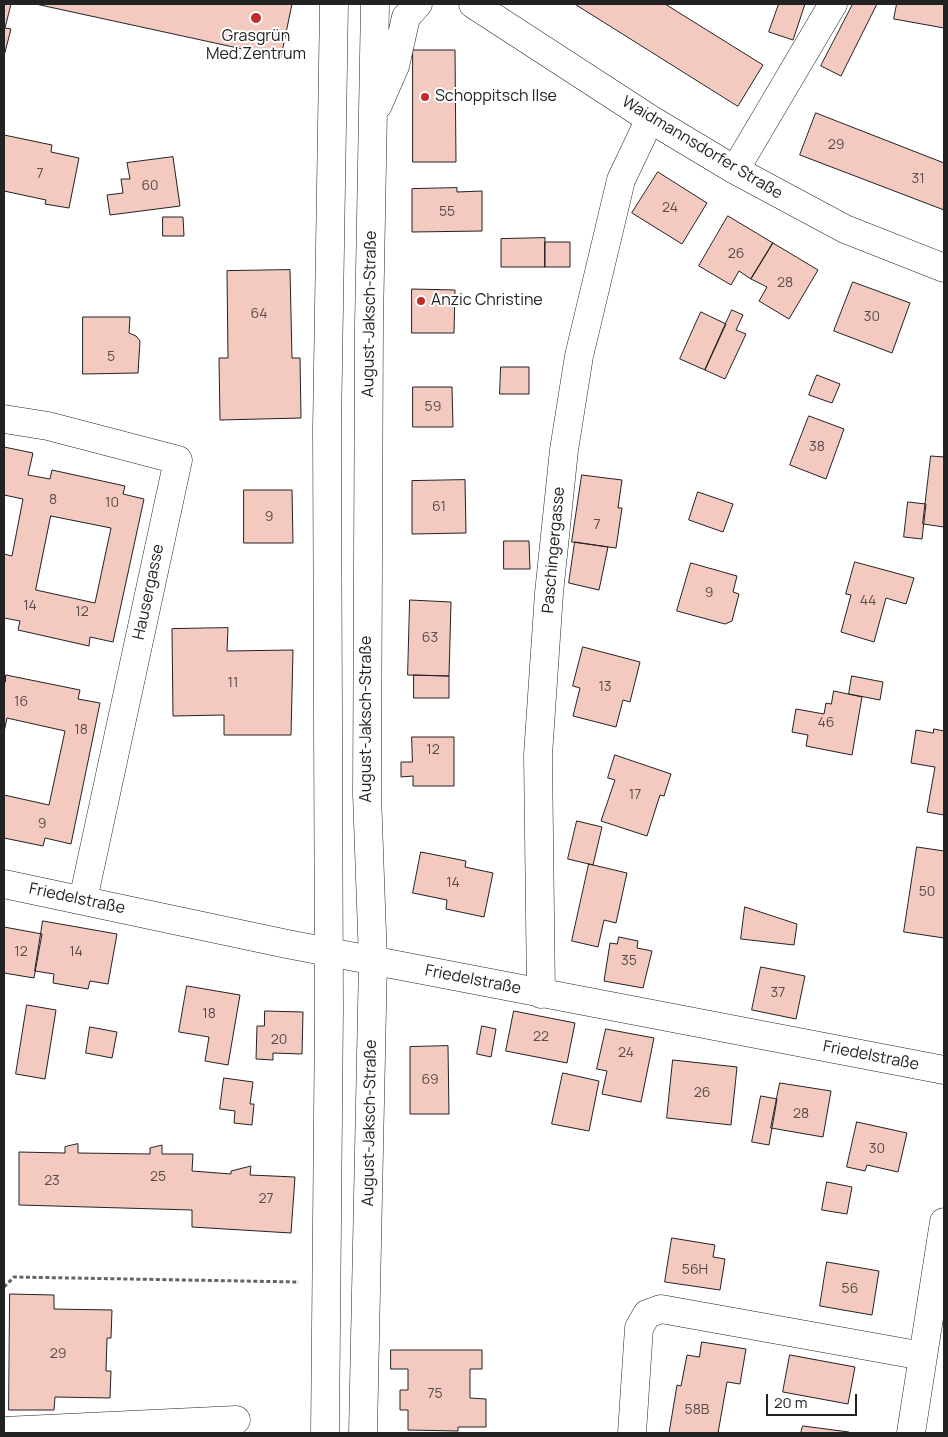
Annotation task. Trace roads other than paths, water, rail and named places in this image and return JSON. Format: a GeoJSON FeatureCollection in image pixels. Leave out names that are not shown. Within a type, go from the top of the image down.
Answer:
{"type":"FeatureCollection","features":[{"type":"Feature","properties":{"kind":"street"},"geometry":{"type":"LineString","coordinates":[[325,1433],[329,952],[327,428],[334,4]]}},
{"type":"Feature","properties":{"kind":"street","name":"August-Jaksch-Straße"},"geometry":{"type":"LineString","coordinates":[[363,1433],[373,961],[366,794],[369,324],[375,4]]}},
{"type":"Feature","properties":{"kind":"street"},"geometry":{"type":"LineString","coordinates":[[373,115],[395,66],[406,17],[418,4]]}},
{"type":"Feature","properties":{"kind":"street","name":"Waidmannsdorfer Straße"},"geometry":{"type":"LineString","coordinates":[[473,4],[650,119],[735,170],[845,229],[944,268]]}},
{"type":"Feature","properties":{"kind":"street"},"geometry":{"type":"LineString","coordinates":[[735,170],[833,4]]}},
{"type":"Feature","properties":{"kind":"street","name":"Paschingergasse"},"geometry":{"type":"LineString","coordinates":[[541,994],[538,755],[549,593],[564,450],[579,356],[621,180],[650,119]]}},
{"type":"Feature","properties":{"kind":"street","name":"Hausergasse"},"geometry":{"type":"LineString","coordinates":[[4,419],[48,426],[178,460],[83,900]]}},
{"type":"Feature","properties":{"kind":"street","name":"Friedelstraße"},"geometry":{"type":"LineString","coordinates":[[4,884],[373,961],[944,1070]]}},
{"type":"Feature","properties":{"kind":"street"},"geometry":{"type":"LineString","coordinates":[[911,1433],[944,1222]]}},
{"type":"Feature","properties":{"kind":"street"},"geometry":{"type":"LineString","coordinates":[[632,1433],[639,1328],[647,1314],[661,1309],[923,1356]]}},
{"type":"Feature","properties":{"kind":"street"},"geometry":{"type":"LineString","coordinates":[[4,1431],[236,1420]]}},
{"type":"Feature","properties":{"kind":"place","name":"Grasgrün Med.Zentrum"},"geometry":{"type":"Point","coordinates":[256,18]}},
{"type":"Feature","properties":{"kind":"place","name":"Schoppitsch Ilse"},"geometry":{"type":"Point","coordinates":[425,97]}},
{"type":"Feature","properties":{"kind":"place","name":"Anzic Christine"},"geometry":{"type":"Point","coordinates":[421,301]}}]}
